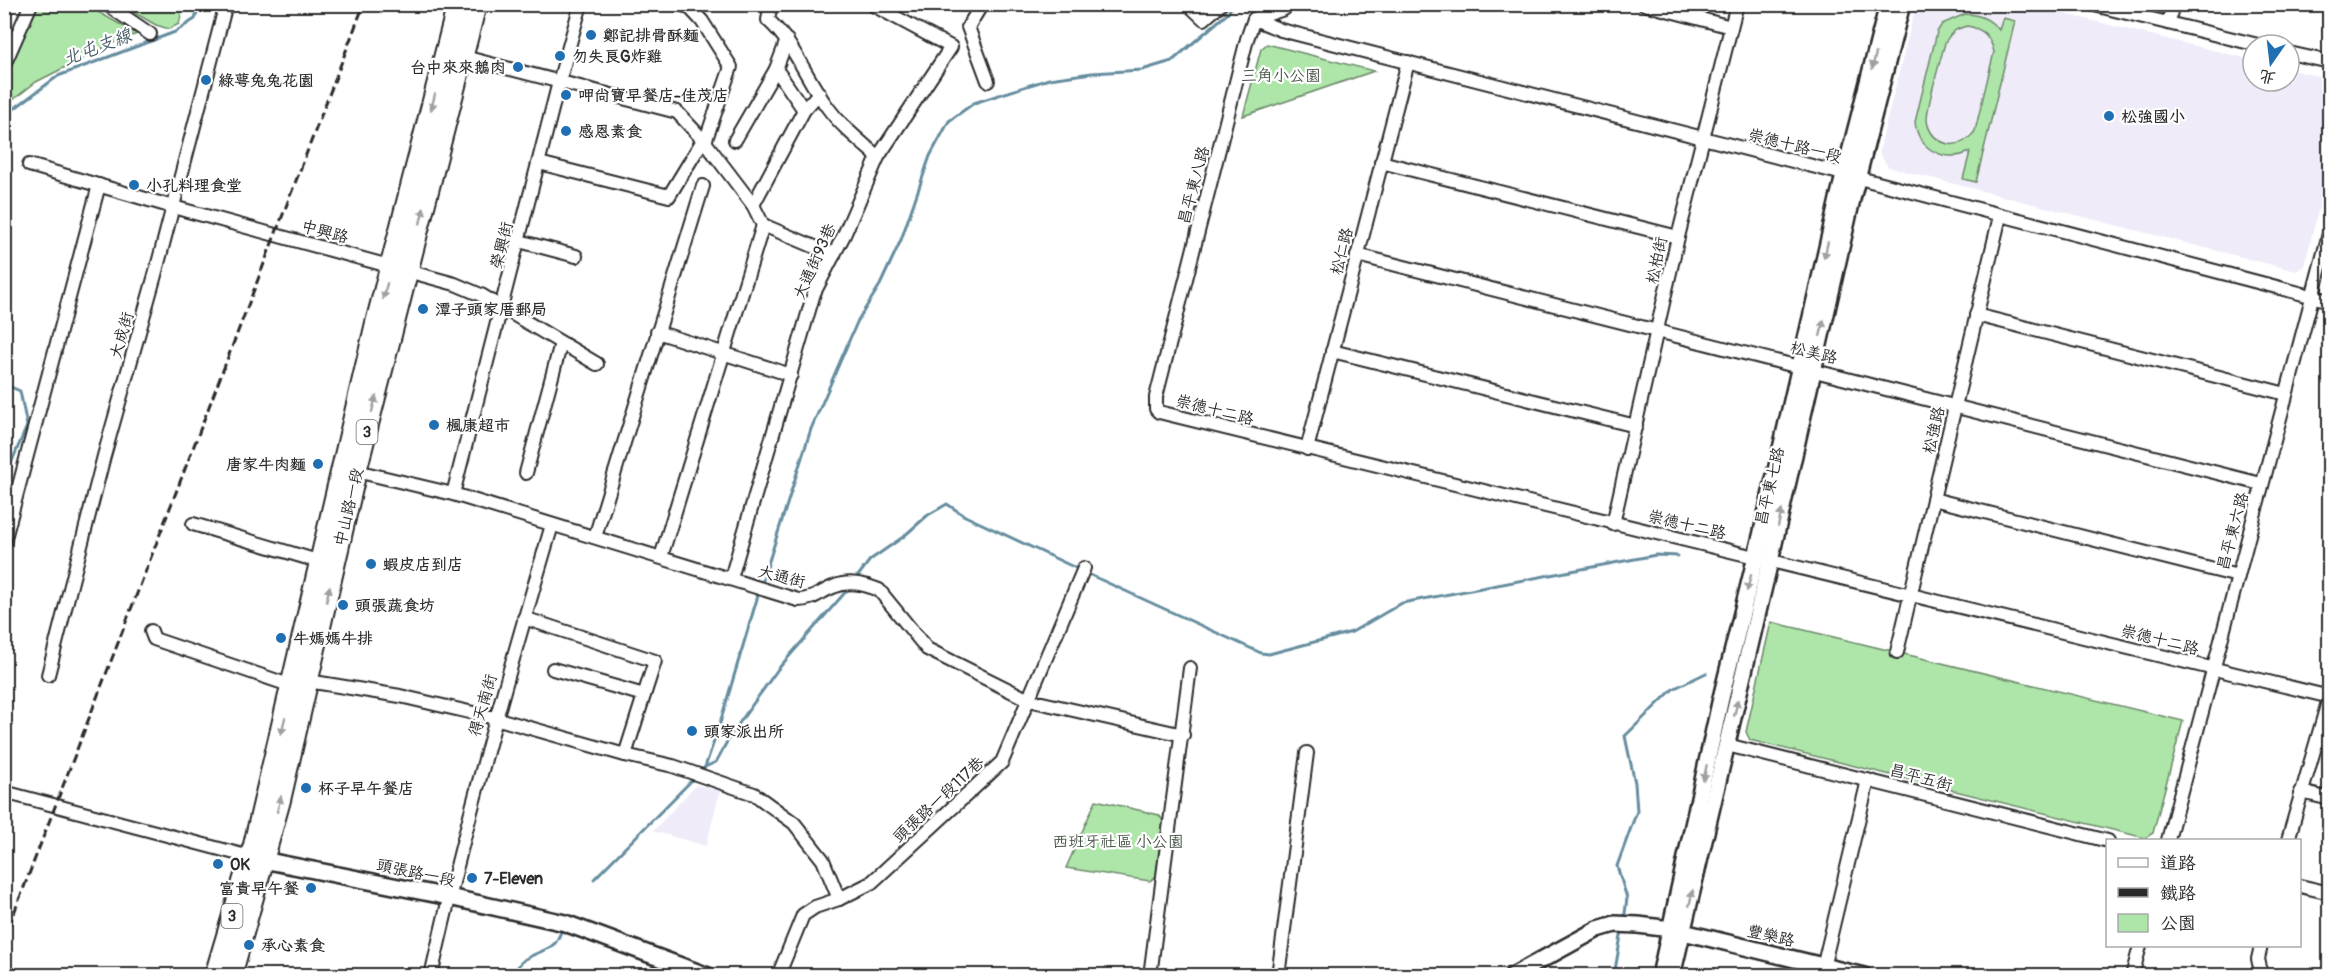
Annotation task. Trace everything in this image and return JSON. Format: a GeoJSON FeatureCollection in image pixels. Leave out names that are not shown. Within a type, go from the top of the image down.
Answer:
{"type":"FeatureCollection","features":[{"type":"Feature","properties":{"kind":"main road","name":"中山路一段"},"geometry":{"type":"LineString","coordinates":[[231,975],[349,469],[453,54],[458,4]]}},
{"type":"Feature","properties":{"kind":"main road","name":"中山路一段"},"geometry":{"type":"LineString","coordinates":[[453,54],[476,4]]}},
{"type":"Feature","properties":{"kind":"main road","name":"中山路一段"},"geometry":{"type":"LineString","coordinates":[[300,683],[321,562],[349,469]]}},
{"type":"Feature","properties":{"kind":"main road","name":"中山路一段"},"geometry":{"type":"LineString","coordinates":[[215,975],[258,859]]}},
{"type":"Feature","properties":{"kind":"street"},"geometry":{"type":"LineString","coordinates":[[4,64],[32,4]]}},
{"type":"Feature","properties":{"kind":"street"},"geometry":{"type":"LineString","coordinates":[[106,4],[150,34]]}},
{"type":"Feature","properties":{"kind":"street","name":"大成街"},"geometry":{"type":"LineString","coordinates":[[48,675],[104,456],[226,4]]}},
{"type":"Feature","properties":{"kind":"street","name":"榮興街"},"geometry":{"type":"LineString","coordinates":[[453,494],[581,4]]}},
{"type":"Feature","properties":{"kind":"street"},"geometry":{"type":"LineString","coordinates":[[538,163],[669,196],[704,141],[731,68],[702,21],[689,7],[679,4]]}},
{"type":"Feature","properties":{"kind":"street"},"geometry":{"type":"LineString","coordinates":[[771,4],[768,20],[787,40],[827,107],[846,129],[878,157]]}},
{"type":"Feature","properties":{"kind":"street","name":"大通街93巷"},"geometry":{"type":"LineString","coordinates":[[731,578],[814,293],[834,255],[878,157],[951,47],[871,4]]}},
{"type":"Feature","properties":{"kind":"street"},"geometry":{"type":"LineString","coordinates":[[982,4],[968,27],[988,81]]}},
{"type":"Feature","properties":{"kind":"street"},"geometry":{"type":"LineString","coordinates":[[1188,4],[1204,19],[1221,4]]}},
{"type":"Feature","properties":{"kind":"street"},"geometry":{"type":"LineString","coordinates":[[1254,19],[1284,9],[1288,4]]}},
{"type":"Feature","properties":{"kind":"street"},"geometry":{"type":"LineString","coordinates":[[1644,4],[1731,27]]}},
{"type":"Feature","properties":{"kind":"street","name":"松柏街"},"geometry":{"type":"LineString","coordinates":[[1613,524],[1678,237],[1737,4]]}},
{"type":"Feature","properties":{"kind":"street","name":"昌平東七路"},"geometry":{"type":"LineString","coordinates":[[1660,975],[1677,931],[1727,745],[1763,559],[1807,368],[1852,199],[1852,176],[1888,4]]}},
{"type":"Feature","properties":{"kind":"street","name":"昌平東七路"},"geometry":{"type":"LineString","coordinates":[[1852,176],[1902,4]]}},
{"type":"Feature","properties":{"kind":"street"},"geometry":{"type":"LineString","coordinates":[[2090,4],[2241,41]]}},
{"type":"Feature","properties":{"kind":"street"},"geometry":{"type":"LineString","coordinates":[[2168,23],[2173,4]]}},
{"type":"Feature","properties":{"kind":"street","name":"崇德十路一段"},"geometry":{"type":"LineString","coordinates":[[1254,19],[1281,30],[2330,301]]}},
{"type":"Feature","properties":{"kind":"street","name":"昌平東八路"},"geometry":{"type":"LineString","coordinates":[[1156,397],[1254,19]]}},
{"type":"Feature","properties":{"kind":"street"},"geometry":{"type":"LineString","coordinates":[[735,140],[776,69],[787,40]]}},
{"type":"Feature","properties":{"kind":"street"},"geometry":{"type":"LineString","coordinates":[[453,54],[677,112],[704,141],[753,205],[763,225],[834,255]]}},
{"type":"Feature","properties":{"kind":"street"},"geometry":{"type":"LineString","coordinates":[[2301,56],[2330,62]]}},
{"type":"Feature","properties":{"kind":"street","name":"松仁路"},"geometry":{"type":"LineString","coordinates":[[1307,449],[1408,62]]}},
{"type":"Feature","properties":{"kind":"street"},"geometry":{"type":"LineString","coordinates":[[776,69],[804,110]]}},
{"type":"Feature","properties":{"kind":"street"},"geometry":{"type":"LineString","coordinates":[[753,205],[804,110],[819,93]]}},
{"type":"Feature","properties":{"kind":"street"},"geometry":{"type":"LineString","coordinates":[[1381,162],[1678,237]]}},
{"type":"Feature","properties":{"kind":"street","name":"中興路"},"geometry":{"type":"LineString","coordinates":[[29,165],[454,284],[481,294],[597,364]]}},
{"type":"Feature","properties":{"kind":"street"},"geometry":{"type":"LineString","coordinates":[[4,542],[99,185]]}},
{"type":"Feature","properties":{"kind":"street"},"geometry":{"type":"LineString","coordinates":[[595,537],[703,186]]}},
{"type":"Feature","properties":{"kind":"street","name":"松強路"},"geometry":{"type":"LineString","coordinates":[[1897,652],[2000,216]]}},
{"type":"Feature","properties":{"kind":"street"},"geometry":{"type":"LineString","coordinates":[[661,557],[763,225]]}},
{"type":"Feature","properties":{"kind":"street","name":"昌平東六路"},"geometry":{"type":"LineString","coordinates":[[2168,839],[2330,230]]}},
{"type":"Feature","properties":{"kind":"street"},"geometry":{"type":"LineString","coordinates":[[519,241],[576,256]]}},
{"type":"Feature","properties":{"kind":"street","name":"松美路"},"geometry":{"type":"LineString","coordinates":[[1357,255],[2262,484]]}},
{"type":"Feature","properties":{"kind":"street"},"geometry":{"type":"LineString","coordinates":[[1976,315],[2286,394]]}},
{"type":"Feature","properties":{"kind":"street"},"geometry":{"type":"LineString","coordinates":[[657,332],[791,375]]}},
{"type":"Feature","properties":{"kind":"street"},"geometry":{"type":"LineString","coordinates":[[526,473],[561,343]]}},
{"type":"Feature","properties":{"kind":"street"},"geometry":{"type":"LineString","coordinates":[[1332,351],[1636,426]]}},
{"type":"Feature","properties":{"kind":"street","name":"崇德十二路"},"geometry":{"type":"LineString","coordinates":[[1156,397],[1156,409],[1159,412],[2329,696]]}},
{"type":"Feature","properties":{"kind":"street","name":"大通街"},"geometry":{"type":"LineString","coordinates":[[349,469],[453,494],[785,596],[807,600],[848,583],[879,590],[927,649],[1029,700],[1183,735]]}},
{"type":"Feature","properties":{"kind":"street"},"geometry":{"type":"LineString","coordinates":[[1933,499],[2238,576]]}},
{"type":"Feature","properties":{"kind":"street"},"geometry":{"type":"LineString","coordinates":[[193,524],[321,562]]}},
{"type":"Feature","properties":{"kind":"street","name":"得天南街"},"geometry":{"type":"LineString","coordinates":[[431,975],[495,718],[552,525]]}},
{"type":"Feature","properties":{"kind":"street","name":"昌平東七路"},"geometry":{"type":"LineString","coordinates":[[1672,975],[1677,931],[1721,698],[1763,559]]}},
{"type":"Feature","properties":{"kind":"street","name":"頭張路一段117巷"},"geometry":{"type":"LineString","coordinates":[[778,975],[803,915],[815,907],[839,899],[871,883],[1002,762],[1084,568]]}},
{"type":"Feature","properties":{"kind":"street"},"geometry":{"type":"LineString","coordinates":[[524,618],[655,661],[625,755]]}},
{"type":"Feature","properties":{"kind":"street"},"geometry":{"type":"LineString","coordinates":[[152,631],[154,639],[300,683],[400,696],[495,718],[625,755],[673,766],[754,794],[794,823],[823,860],[839,899]]}},
{"type":"Feature","properties":{"kind":"street"},"geometry":{"type":"LineString","coordinates":[[1150,975],[1191,668]]}},
{"type":"Feature","properties":{"kind":"street"},"geometry":{"type":"LineString","coordinates":[[553,669],[644,695]]}},
{"type":"Feature","properties":{"kind":"street"},"geometry":{"type":"LineString","coordinates":[[2288,839],[2329,696]]}},
{"type":"Feature","properties":{"kind":"street","name":"昌平五街"},"geometry":{"type":"LineString","coordinates":[[1727,745],[2106,840]]}},
{"type":"Feature","properties":{"kind":"street"},"geometry":{"type":"LineString","coordinates":[[1278,975],[1307,753]]}},
{"type":"Feature","properties":{"kind":"street"},"geometry":{"type":"LineString","coordinates":[[1823,971],[1868,780]]}},
{"type":"Feature","properties":{"kind":"street"},"geometry":{"type":"LineString","coordinates":[[4,792],[258,859]]}},
{"type":"Feature","properties":{"kind":"street"},"geometry":{"type":"LineString","coordinates":[[2301,792],[2330,799]]}},
{"type":"Feature","properties":{"kind":"street","name":"頭張路一段"},"geometry":{"type":"LineString","coordinates":[[258,859],[565,923],[669,969],[708,975]]}},
{"type":"Feature","properties":{"kind":"street"},"geometry":{"type":"LineString","coordinates":[[2301,886],[2330,893]]}},
{"type":"Feature","properties":{"kind":"street","name":"豐樂路"},"geometry":{"type":"LineString","coordinates":[[1512,975],[1598,929],[1615,924],[1677,931],[1823,971],[1864,975]]}},
{"type":"Feature","properties":{"kind":"street"},"geometry":{"type":"LineString","coordinates":[[2132,975],[2139,947]]}},
{"type":"Feature","properties":{"kind":"street"},"geometry":{"type":"LineString","coordinates":[[2261,947],[2258,959],[2262,975]]}},
{"type":"Feature","properties":{"kind":"shaded area","name":"松強國小"},"geometry":{"type":"Polygon","coordinates":[[[1916,5],[2028,5],[2241,57],[2241,93],[2301,93],[2301,72],[2329,79],[2329,170],[2304,266],[2296,271],[1888,167],[1879,152],[1916,5]]]}},
{"type":"Feature","properties":{"kind":"shaded area"},"geometry":{"type":"Polygon","coordinates":[[[696,785],[720,791],[706,846],[653,831],[696,785]]]}},
{"type":"Feature","properties":{"kind":"green space"},"geometry":{"type":"Polygon","coordinates":[[[38,5],[86,5],[137,34],[115,42],[36,82],[5,106],[5,80],[38,5]]]}},
{"type":"Feature","properties":{"kind":"green space"},"geometry":{"type":"Polygon","coordinates":[[[121,5],[178,5],[181,16],[179,24],[169,29],[156,25],[121,5]]]}},
{"type":"Feature","properties":{"kind":"green space"},"geometry":{"type":"Polygon","coordinates":[[[1965,14],[1984,18],[1999,30],[2003,18],[2015,21],[1976,182],[1963,179],[1970,152],[1951,156],[1934,152],[1921,140],[1917,132],[1915,122],[1937,32],[1942,24],[1965,14]],[[1967,26],[1956,30],[1945,43],[1929,105],[1927,121],[1929,129],[1934,136],[1948,144],[1963,142],[1975,131],[1994,52],[1985,34],[1967,26]]]}},
{"type":"Feature","properties":{"kind":"green space","name":"三角小公園"},"geometry":{"type":"Polygon","coordinates":[[[1267,44],[1374,71],[1243,116],[1261,49],[1267,44]]]}},
{"type":"Feature","properties":{"kind":"green space"},"geometry":{"type":"Polygon","coordinates":[[[1771,622],[2183,721],[2153,833],[2145,838],[1750,740],[1746,732],[1771,622]]]}},
{"type":"Feature","properties":{"kind":"green space","name":"西班牙社區 小公園"},"geometry":{"type":"Polygon","coordinates":[[[1096,800],[1159,815],[1163,821],[1156,876],[1150,881],[1066,868],[1096,800]]]}},
{"type":"Feature","properties":{"kind":"waterway","name":"北屯支線"},"geometry":{"type":"LineString","coordinates":[[4,121],[7,114],[58,76],[175,32],[195,19],[197,4]]}},
{"type":"Feature","properties":{"kind":"waterway"},"geometry":{"type":"LineString","coordinates":[[761,586],[811,429],[858,320],[880,285],[901,240],[930,156],[949,121],[974,103],[1049,79],[1092,73],[1142,70],[1172,61],[1228,13],[1233,4]]}},
{"type":"Feature","properties":{"kind":"waterway","name":"北屯支線"},"geometry":{"type":"LineString","coordinates":[[4,384],[20,391],[27,426],[9,468],[4,472]]}},
{"type":"Feature","properties":{"kind":"waterway"},"geometry":{"type":"LineString","coordinates":[[855,580],[870,560],[903,537],[928,515],[947,504],[965,516],[1080,570]]}},
{"type":"Feature","properties":{"kind":"waterway"},"geometry":{"type":"LineString","coordinates":[[1086,573],[1261,653],[1269,654],[1352,632],[1402,603],[1656,555],[1678,556]]}},
{"type":"Feature","properties":{"kind":"waterway"},"geometry":{"type":"LineString","coordinates":[[705,767],[716,762],[730,736],[778,669],[849,588]]}},
{"type":"Feature","properties":{"kind":"waterway"},"geometry":{"type":"LineString","coordinates":[[701,771],[705,767],[717,733],[759,592]]}},
{"type":"Feature","properties":{"kind":"waterway"},"geometry":{"type":"LineString","coordinates":[[1624,921],[1627,898],[1617,866],[1637,811],[1635,783],[1625,736],[1673,689],[1706,673]]}},
{"type":"Feature","properties":{"kind":"waterway"},"geometry":{"type":"LineString","coordinates":[[594,879],[694,778]]}},
{"type":"Feature","properties":{"kind":"waterway"},"geometry":{"type":"LineString","coordinates":[[514,976],[521,963],[555,943],[563,927]]}},
{"type":"Feature","properties":{"kind":"waterway"},"geometry":{"type":"LineString","coordinates":[[1614,976],[1622,930]]}},
{"type":"Feature","properties":{"kind":"railway"},"geometry":{"type":"LineString","coordinates":[[4,939],[364,4]]}},
{"type":"Feature","properties":{"kind":"place","name":"鄭記排骨酥麵"},"geometry":{"type":"Point","coordinates":[591,35]}},
{"type":"Feature","properties":{"kind":"place","name":"勿失良G炸雞"},"geometry":{"type":"Point","coordinates":[560,56]}},
{"type":"Feature","properties":{"kind":"place","name":"台中來來鵝肉"},"geometry":{"type":"Point","coordinates":[518,67]}},
{"type":"Feature","properties":{"kind":"place","name":"綠萼兔兔花園"},"geometry":{"type":"Point","coordinates":[206,80]}},
{"type":"Feature","properties":{"kind":"place","name":"呷尚寶早餐店-佳茂店"},"geometry":{"type":"Point","coordinates":[566,95]}},
{"type":"Feature","properties":{"kind":"place","name":"松強國小"},"geometry":{"type":"Point","coordinates":[2109,116]}},
{"type":"Feature","properties":{"kind":"place","name":"感恩素食"},"geometry":{"type":"Point","coordinates":[566,131]}},
{"type":"Feature","properties":{"kind":"place","name":"小孔料理食堂"},"geometry":{"type":"Point","coordinates":[134,185]}},
{"type":"Feature","properties":{"kind":"place","name":"潭子頭家厝郵局"},"geometry":{"type":"Point","coordinates":[423,309]}},
{"type":"Feature","properties":{"kind":"place","name":"楓康超市"},"geometry":{"type":"Point","coordinates":[434,425]}},
{"type":"Feature","properties":{"kind":"place","name":"唐家牛肉麵"},"geometry":{"type":"Point","coordinates":[318,464]}},
{"type":"Feature","properties":{"kind":"place","name":"蝦皮店到店"},"geometry":{"type":"Point","coordinates":[371,564]}},
{"type":"Feature","properties":{"kind":"place","name":"頭張蔬食坊"},"geometry":{"type":"Point","coordinates":[343,605]}},
{"type":"Feature","properties":{"kind":"place","name":"牛媽媽牛排"},"geometry":{"type":"Point","coordinates":[281,638]}},
{"type":"Feature","properties":{"kind":"place","name":"頭家派出所"},"geometry":{"type":"Point","coordinates":[692,731]}},
{"type":"Feature","properties":{"kind":"place","name":"杯子早午餐店"},"geometry":{"type":"Point","coordinates":[306,788]}},
{"type":"Feature","properties":{"kind":"place","name":"OK"},"geometry":{"type":"Point","coordinates":[218,864]}},
{"type":"Feature","properties":{"kind":"place","name":"7-Eleven"},"geometry":{"type":"Point","coordinates":[472,878]}},
{"type":"Feature","properties":{"kind":"place","name":"富貴早午餐"},"geometry":{"type":"Point","coordinates":[311,888]}},
{"type":"Feature","properties":{"kind":"place","name":"承心素食"},"geometry":{"type":"Point","coordinates":[249,945]}}]}
